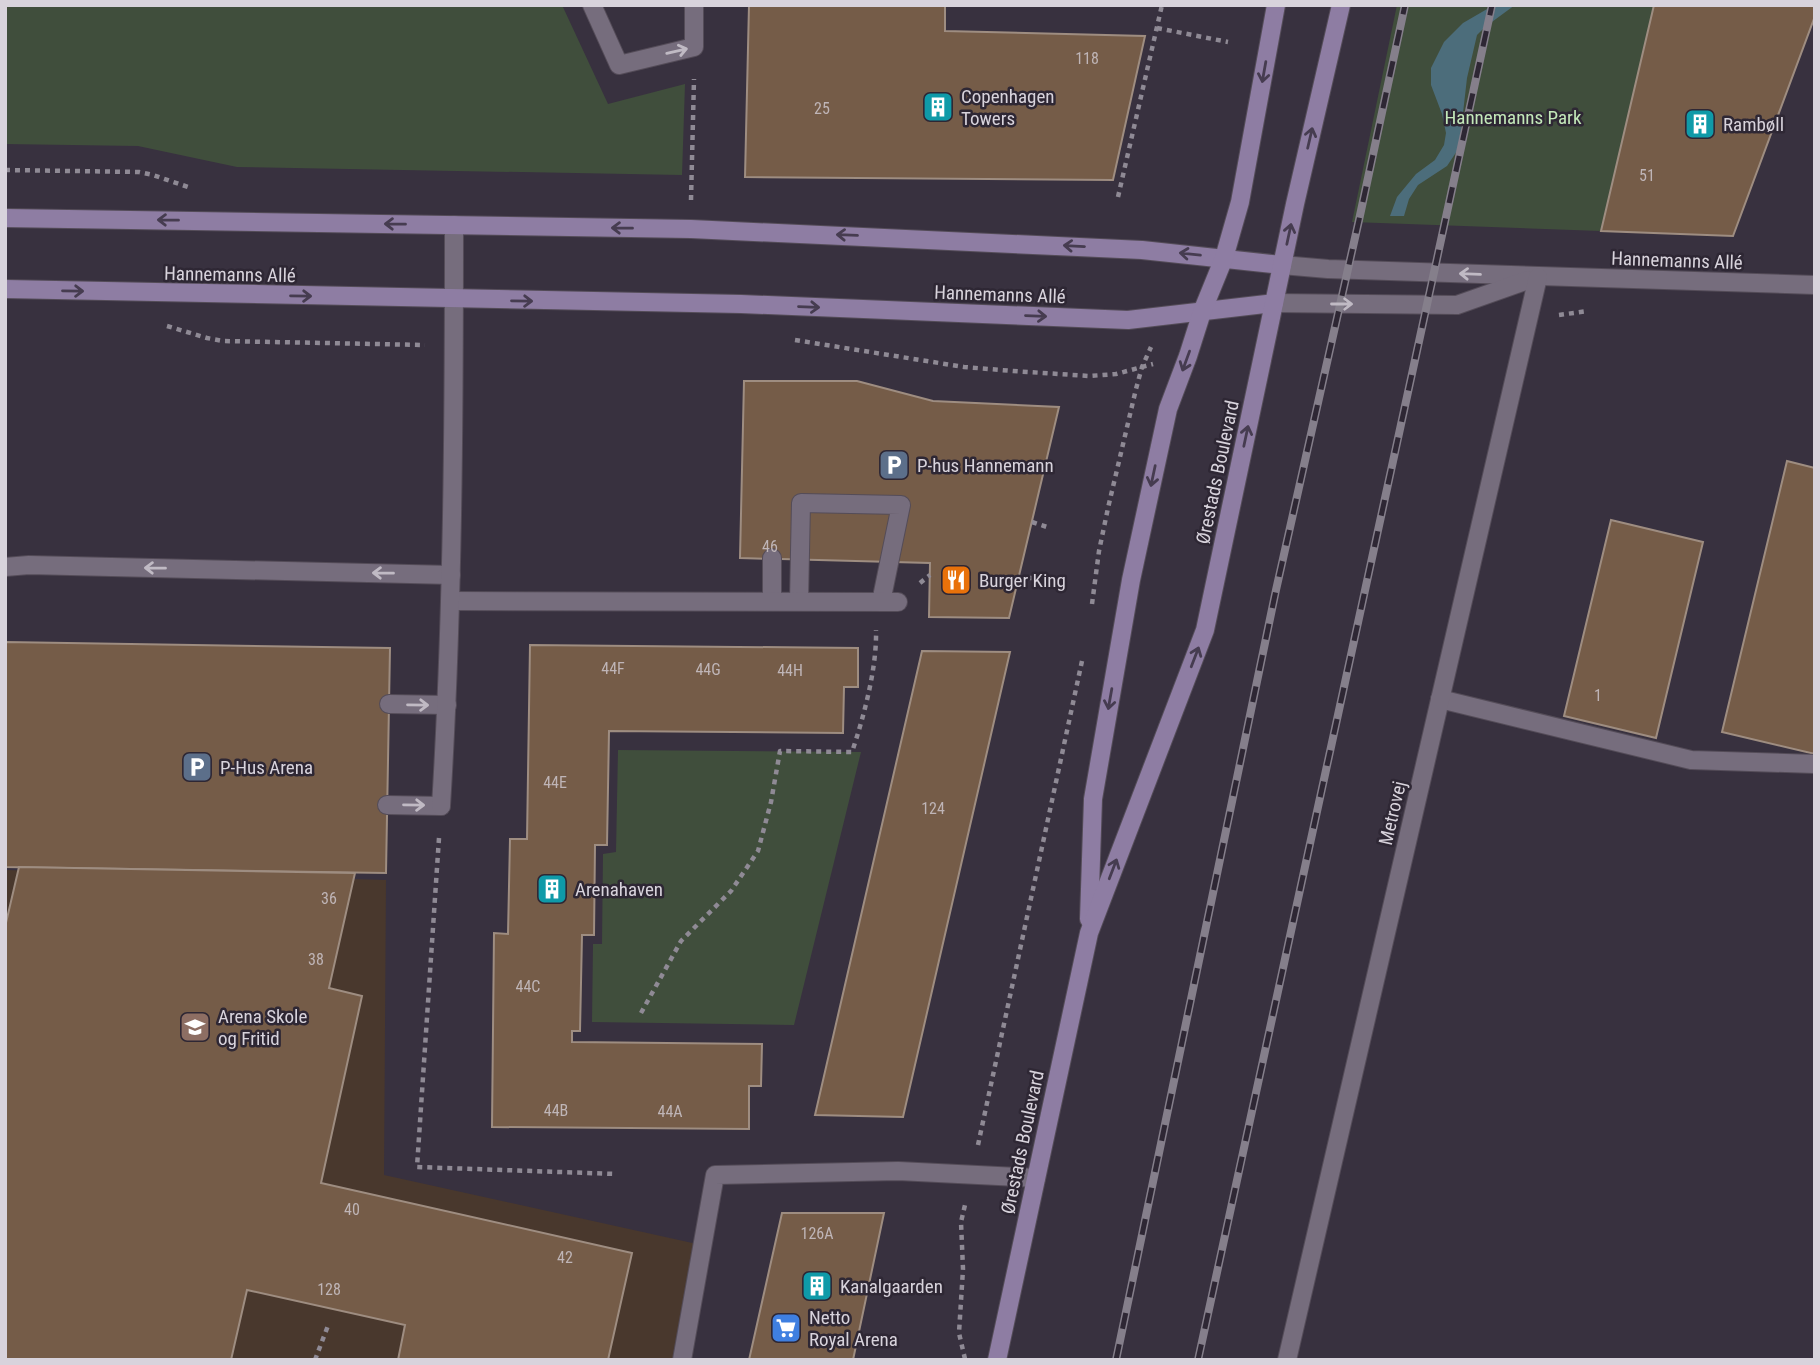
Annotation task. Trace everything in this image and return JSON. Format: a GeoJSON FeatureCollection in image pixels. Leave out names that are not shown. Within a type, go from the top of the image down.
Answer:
{"type":"FeatureCollection","features":[{"type":"Feature","properties":{"kind":"street"},"geometry":{"type":"LineString","coordinates":[[592,5],[618,65],[694,47],[694,5]]}},
{"type":"Feature","properties":{"kind":"street","name":"Ørestads Boulevard"},"geometry":{"type":"LineString","coordinates":[[1089,933],[1093,799],[1131,580],[1168,409],[1224,258],[1240,202],[1276,5]]}},
{"type":"Feature","properties":{"kind":"street","name":"Ørestads Boulevard"},"geometry":{"type":"LineString","coordinates":[[997,1360],[1089,933],[1205,630],[1282,265],[1341,5]]}},
{"type":"Feature","properties":{"kind":"street","name":"Hannemanns Allé"},"geometry":{"type":"LineString","coordinates":[[5,218],[691,229],[1115,248],[1328,269],[1815,285]]}},
{"type":"Feature","properties":{"kind":"street"},"geometry":{"type":"LineString","coordinates":[[387,805],[441,806],[451,601],[454,225]]}},
{"type":"Feature","properties":{"kind":"street","name":"Hannemanns Allé"},"geometry":{"type":"LineString","coordinates":[[5,289],[741,304],[1128,320],[1274,303],[1457,305],[1538,276]]}},
{"type":"Feature","properties":{"kind":"street","name":"Metrovej"},"geometry":{"type":"LineString","coordinates":[[1287,1360],[1538,276]]}},
{"type":"Feature","properties":{"kind":"street"},"geometry":{"type":"LineString","coordinates":[[451,601],[885,602],[901,505],[801,503],[799,601]]}},
{"type":"Feature","properties":{"kind":"street"},"geometry":{"type":"LineString","coordinates":[[772,558],[772,600]]}},
{"type":"Feature","properties":{"kind":"street"},"geometry":{"type":"LineString","coordinates":[[5,567],[29,565],[451,575]]}},
{"type":"Feature","properties":{"kind":"street"},"geometry":{"type":"LineString","coordinates":[[1440,699],[1691,760],[1815,764]]}},
{"type":"Feature","properties":{"kind":"street"},"geometry":{"type":"LineString","coordinates":[[389,704],[447,705]]}},
{"type":"Feature","properties":{"kind":"street"},"geometry":{"type":"LineString","coordinates":[[682,1360],[715,1175],[898,1171],[1036,1178]]}},
{"type":"Feature","properties":{"kind":"path"},"geometry":{"type":"LineString","coordinates":[[1118,197],[1161,5]]}},
{"type":"Feature","properties":{"kind":"path"},"geometry":{"type":"LineString","coordinates":[[1156,28],[1228,42]]}},
{"type":"Feature","properties":{"kind":"path"},"geometry":{"type":"LineString","coordinates":[[691,229],[694,47]]}},
{"type":"Feature","properties":{"kind":"path"},"geometry":{"type":"LineString","coordinates":[[5,170],[139,172],[195,189]]}},
{"type":"Feature","properties":{"kind":"path"},"geometry":{"type":"LineString","coordinates":[[1528,319],[1567,313],[1601,312]]}},
{"type":"Feature","properties":{"kind":"path"},"geometry":{"type":"LineString","coordinates":[[161,324],[223,341],[454,345]]}},
{"type":"Feature","properties":{"kind":"path"},"geometry":{"type":"LineString","coordinates":[[793,340],[976,368],[1090,376],[1116,374]]}},
{"type":"Feature","properties":{"kind":"path"},"geometry":{"type":"LineString","coordinates":[[1091,615],[1099,551],[1131,408]]}},
{"type":"Feature","properties":{"kind":"path"},"geometry":{"type":"LineString","coordinates":[[1032,522],[1046,527]]}},
{"type":"Feature","properties":{"kind":"path"},"geometry":{"type":"LineString","coordinates":[[1027,578],[1035,578]]}},
{"type":"Feature","properties":{"kind":"path"},"geometry":{"type":"LineString","coordinates":[[641,1013],[681,941],[731,891],[758,851],[771,802],[780,751],[852,752],[877,651],[885,602]]}},
{"type":"Feature","properties":{"kind":"path"},"geometry":{"type":"LineString","coordinates":[[965,1360],[959,1334],[963,1269],[961,1222],[1084,653]]}},
{"type":"Feature","properties":{"kind":"path"},"geometry":{"type":"LineString","coordinates":[[441,806],[416,1167],[617,1174]]}},
{"type":"Feature","properties":{"kind":"path"},"geometry":{"type":"LineString","coordinates":[[315,1360],[329,1323]]}},
{"type":"Feature","properties":{"kind":"shaded area","name":"Arena Skole og Fritid"},"geometry":{"type":"Polygon","coordinates":[[[5,870],[386,880],[384,1175],[706,1246],[684,1360],[5,1360],[5,870]]]}},
{"type":"Feature","properties":{"kind":"green space"},"geometry":{"type":"Polygon","coordinates":[[[5,5],[562,5],[608,104],[685,84],[682,175],[237,167],[138,146],[5,144],[5,5]]]}},
{"type":"Feature","properties":{"kind":"green space","name":"Hannemanns Park"},"geometry":{"type":"Polygon","coordinates":[[[1397,5],[1654,5],[1601,231],[1352,222],[1397,5]]]}},
{"type":"Feature","properties":{"kind":"green space"},"geometry":{"type":"Polygon","coordinates":[[[618,750],[861,752],[794,1025],[592,1022],[593,944],[602,944],[603,854],[616,852],[618,750]]]}},
{"type":"Feature","properties":{"kind":"water"},"geometry":{"type":"Polygon","coordinates":[[[1494,5],[1515,5],[1477,35],[1467,78],[1459,148],[1447,166],[1418,185],[1409,199],[1404,216],[1390,216],[1397,197],[1416,174],[1435,160],[1444,145],[1446,133],[1431,85],[1431,68],[1444,42],[1463,23],[1494,5]]]}},
{"type":"Feature","properties":{"kind":"building","name":"Copenhagen Towers"},"geometry":{"type":"Polygon","coordinates":[[[749,5],[945,5],[945,31],[1145,36],[1113,180],[745,177],[749,5]]]}},
{"type":"Feature","properties":{"kind":"building","name":"Rambøll"},"geometry":{"type":"Polygon","coordinates":[[[1654,5],[1815,5],[1815,16],[1733,236],[1601,231],[1654,5]]]}},
{"type":"Feature","properties":{"kind":"building","name":"P-hus Hannemann"},"geometry":{"type":"Polygon","coordinates":[[[744,381],[857,381],[933,401],[1059,407],[1009,618],[929,617],[930,563],[740,558],[744,381]]]}},
{"type":"Feature","properties":{"kind":"building"},"geometry":{"type":"Polygon","coordinates":[[[1787,461],[1815,468],[1815,754],[1722,732],[1787,461]]]}},
{"type":"Feature","properties":{"kind":"building"},"geometry":{"type":"Polygon","coordinates":[[[1611,520],[1703,542],[1656,738],[1564,716],[1611,520]]]}},
{"type":"Feature","properties":{"kind":"building","name":"P-Hus Arena"},"geometry":{"type":"Polygon","coordinates":[[[5,642],[390,648],[386,873],[5,867],[5,642]]]}},
{"type":"Feature","properties":{"kind":"building","name":"Arenahaven"},"geometry":{"type":"Polygon","coordinates":[[[530,645],[858,648],[858,687],[844,687],[843,733],[609,731],[607,845],[595,845],[594,935],[582,935],[580,1031],[572,1031],[572,1042],[762,1044],[761,1086],[749,1086],[749,1129],[492,1127],[494,933],[508,934],[510,839],[527,839],[530,645]]]}},
{"type":"Feature","properties":{"kind":"building"},"geometry":{"type":"Polygon","coordinates":[[[922,651],[1010,652],[903,1117],[815,1115],[922,651]]]}},
{"type":"Feature","properties":{"kind":"building","name":"Arena Skole og Fritid"},"geometry":{"type":"Polygon","coordinates":[[[19,867],[355,873],[329,988],[362,996],[321,1183],[632,1253],[608,1360],[398,1360],[405,1325],[247,1290],[231,1360],[5,1360],[5,927],[19,867]]]}},
{"type":"Feature","properties":{"kind":"building","name":"Kanalgaarden"},"geometry":{"type":"Polygon","coordinates":[[[782,1213],[884,1213],[853,1360],[749,1360],[782,1213]]]}},
{"type":"Feature","properties":{"kind":"railway"},"geometry":{"type":"LineString","coordinates":[[1116,1360],[1276,590],[1405,5]]}},
{"type":"Feature","properties":{"kind":"railway"},"geometry":{"type":"LineString","coordinates":[[1198,1360],[1492,5]]}},
{"type":"Feature","properties":{"kind":"place","name":"Copenhagen Towers"},"geometry":{"type":"Point","coordinates":[938,107]}},
{"type":"Feature","properties":{"kind":"place","name":"Rambøll"},"geometry":{"type":"Point","coordinates":[1700,124]}},
{"type":"Feature","properties":{"kind":"place","name":"P-hus Hannemann"},"geometry":{"type":"Point","coordinates":[894,465]}},
{"type":"Feature","properties":{"kind":"place","name":"Burger King"},"geometry":{"type":"Point","coordinates":[956,580]}},
{"type":"Feature","properties":{"kind":"place","name":"P-Hus Arena"},"geometry":{"type":"Point","coordinates":[197,767]}},
{"type":"Feature","properties":{"kind":"place","name":"Arenahaven"},"geometry":{"type":"Point","coordinates":[552,889]}},
{"type":"Feature","properties":{"kind":"place","name":"Arena Skole og Fritid"},"geometry":{"type":"Point","coordinates":[195,1027]}},
{"type":"Feature","properties":{"kind":"place","name":"Kanalgaarden"},"geometry":{"type":"Point","coordinates":[817,1286]}},
{"type":"Feature","properties":{"kind":"place","name":"Netto Royal Arena"},"geometry":{"type":"Point","coordinates":[786,1328]}}]}
